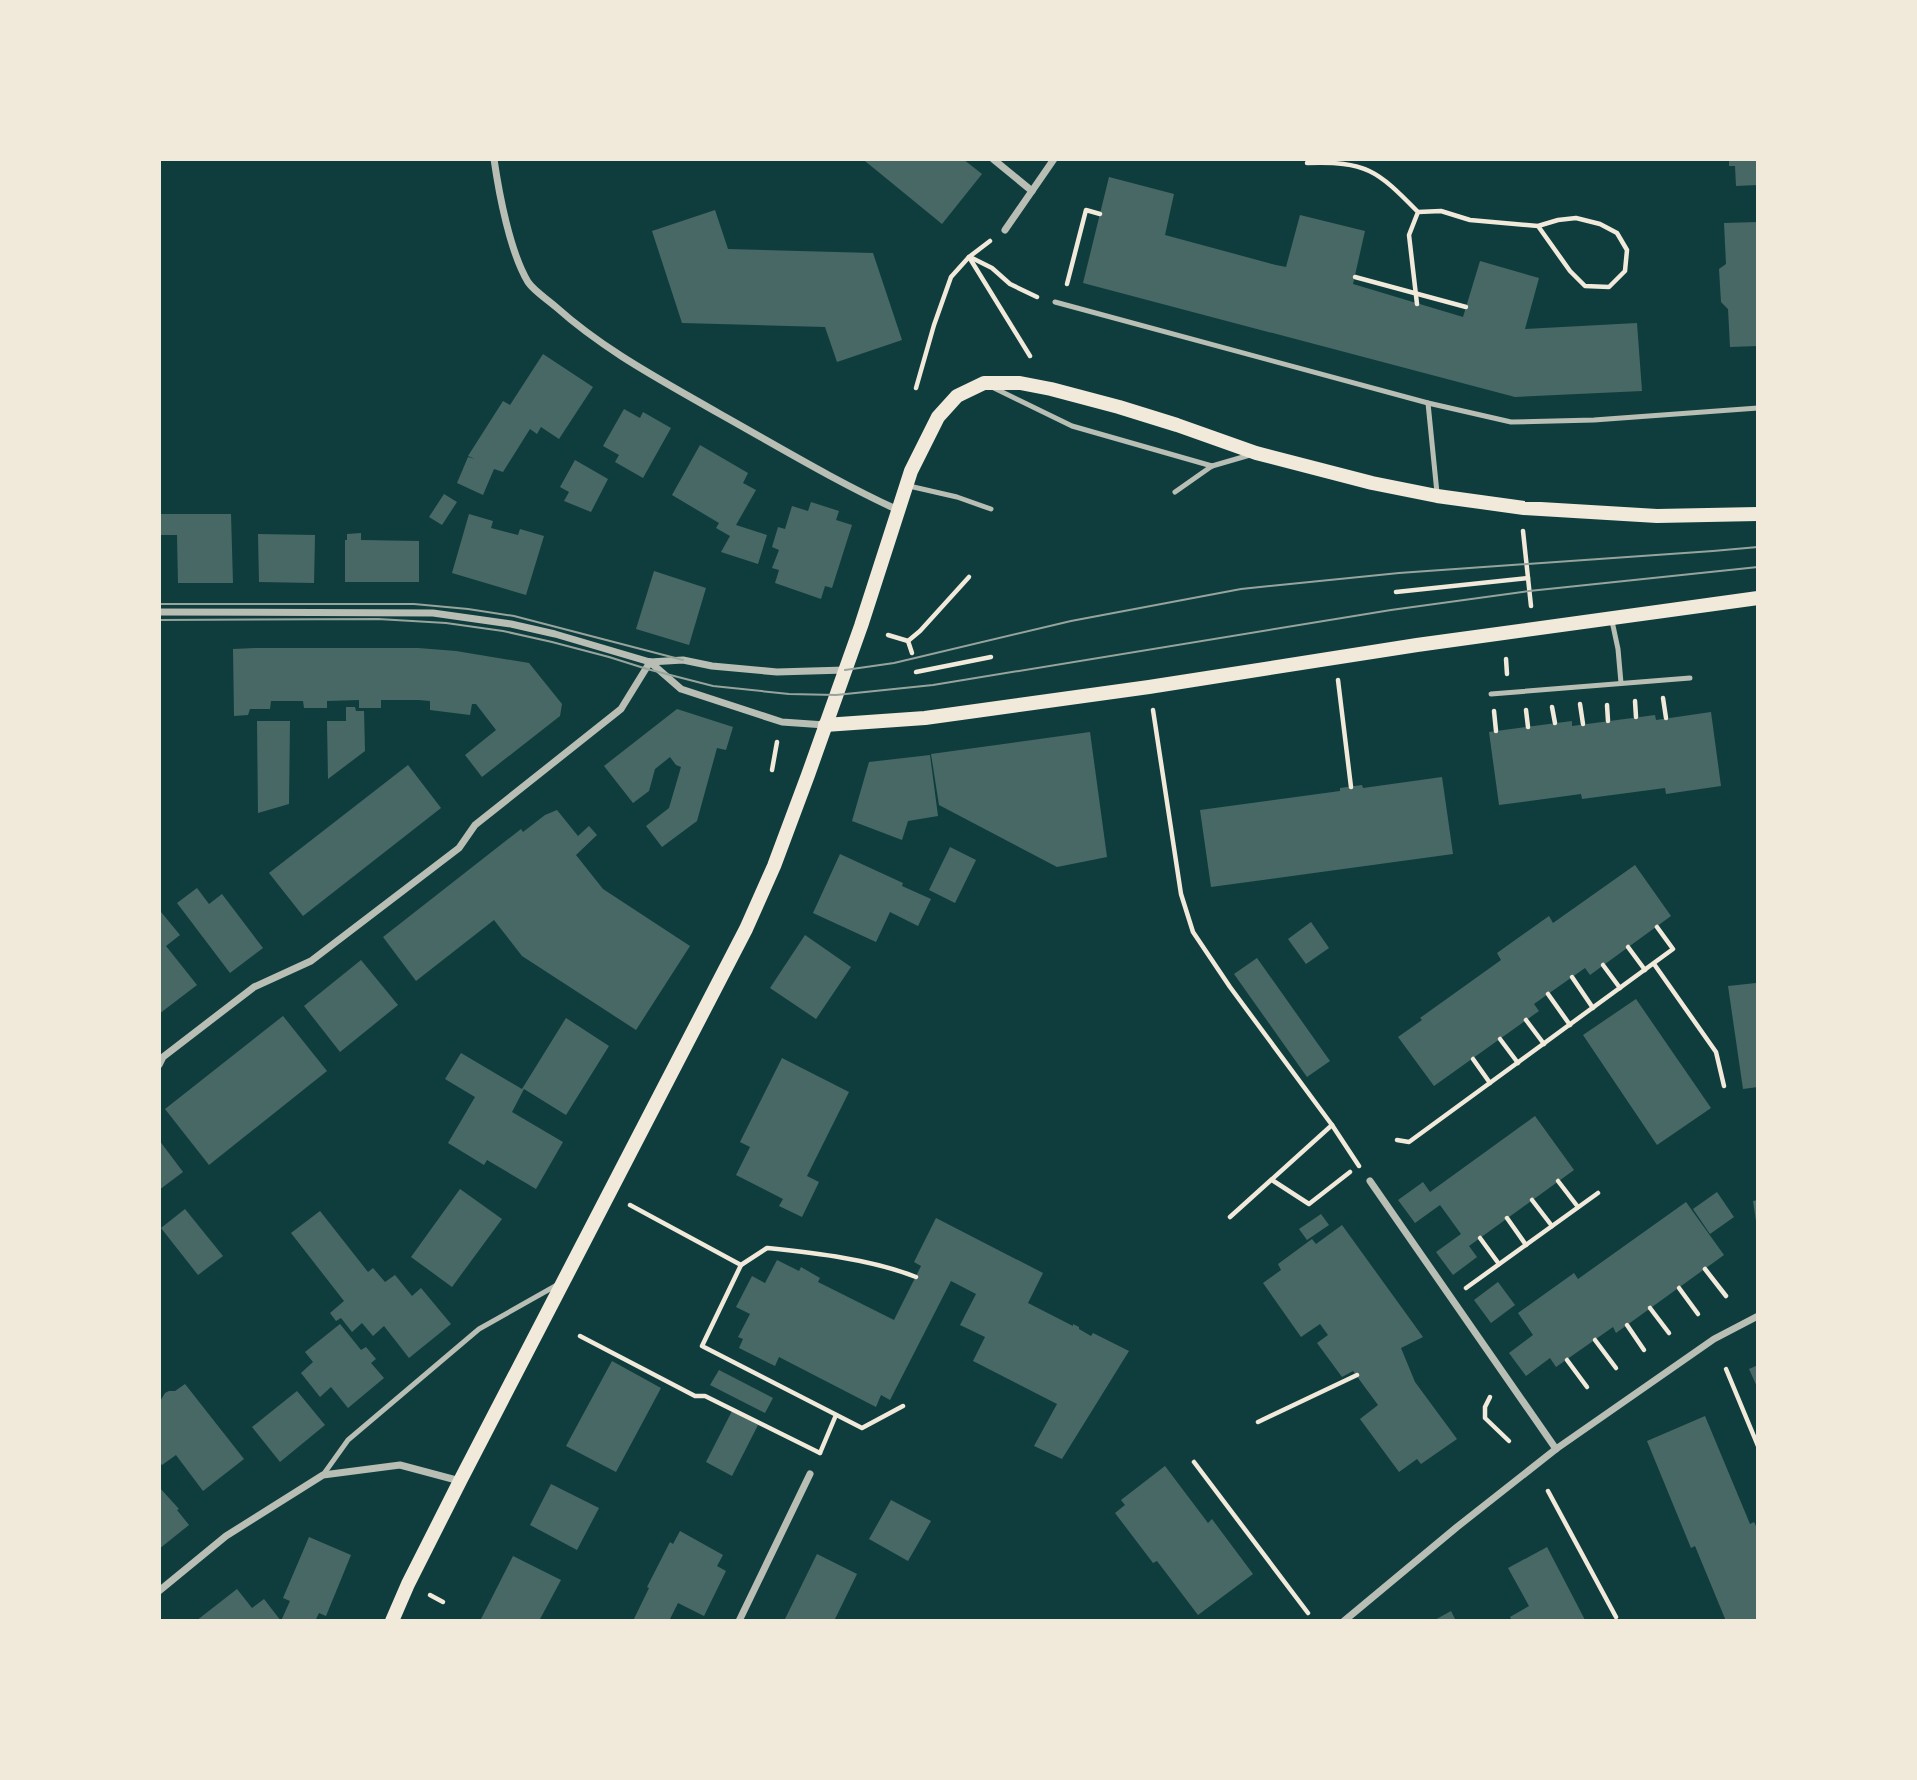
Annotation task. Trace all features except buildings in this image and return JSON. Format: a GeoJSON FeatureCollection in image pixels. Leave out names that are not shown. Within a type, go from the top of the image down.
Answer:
{"type":"FeatureCollection","features":[{"type":"Feature","properties":{"kind":"main road"},"geometry":{"type":"LineString","coordinates":[[392,1621],[460,1481],[746,929],[774,866],[836,695],[911,471],[937,417],[957,396],[984,383],[1020,383],[1074,395],[1177,425],[1256,453],[1372,484],[1437,496],[1524,508],[1657,516],[1758,514]]}},
{"type":"Feature","properties":{"kind":"main road"},"geometry":{"type":"LineString","coordinates":[[825,725],[938,716],[1758,598]]}},
{"type":"Feature","properties":{"kind":"street"},"geometry":{"type":"LineString","coordinates":[[494,159],[497,182],[516,254],[530,284],[563,314],[590,336],[629,361],[869,497],[899,511]]}},
{"type":"Feature","properties":{"kind":"street"},"geometry":{"type":"LineString","coordinates":[[993,159],[1032,191]]}},
{"type":"Feature","properties":{"kind":"street"},"geometry":{"type":"LineString","coordinates":[[1004,230],[1054,159]]}},
{"type":"Feature","properties":{"kind":"street"},"geometry":{"type":"LineString","coordinates":[[159,612],[446,615],[533,629],[650,663],[683,660],[712,666],[777,672],[845,670]]}},
{"type":"Feature","properties":{"kind":"street"},"geometry":{"type":"LineString","coordinates":[[650,663],[681,689],[782,722],[825,725]]}},
{"type":"Feature","properties":{"kind":"street"},"geometry":{"type":"LineString","coordinates":[[159,1065],[163,1057],[254,987],[311,961],[459,848],[475,825],[621,709],[650,663]]}},
{"type":"Feature","properties":{"kind":"street"},"geometry":{"type":"LineString","coordinates":[[1370,1181],[1556,1449]]}},
{"type":"Feature","properties":{"kind":"street"},"geometry":{"type":"LineString","coordinates":[[1344,1621],[1556,1449],[1714,1339],[1758,1316]]}},
{"type":"Feature","properties":{"kind":"street"},"geometry":{"type":"LineString","coordinates":[[159,1591],[226,1536],[323,1475],[400,1465],[460,1481]]}},
{"type":"Feature","properties":{"kind":"street"},"geometry":{"type":"LineString","coordinates":[[739,1621],[810,1474]]}},
{"type":"Feature","properties":{"kind":"lane"},"geometry":{"type":"LineString","coordinates":[[1059,303],[1428,403],[1511,422],[1594,420],[1758,408]]}},
{"type":"Feature","properties":{"kind":"lane"},"geometry":{"type":"LineString","coordinates":[[984,383],[1072,426],[1212,466]]}},
{"type":"Feature","properties":{"kind":"lane"},"geometry":{"type":"LineString","coordinates":[[1428,403],[1437,496]]}},
{"type":"Feature","properties":{"kind":"lane"},"geometry":{"type":"LineString","coordinates":[[1175,492],[1212,466],[1256,453]]}},
{"type":"Feature","properties":{"kind":"lane"},"geometry":{"type":"LineString","coordinates":[[906,485],[957,497],[991,509]]}},
{"type":"Feature","properties":{"kind":"lane"},"geometry":{"type":"LineString","coordinates":[[1611,618],[1618,649],[1620,684]]}},
{"type":"Feature","properties":{"kind":"lane"},"geometry":{"type":"LineString","coordinates":[[1491,694],[1690,678]]}},
{"type":"Feature","properties":{"kind":"lane"},"geometry":{"type":"LineString","coordinates":[[323,1475],[348,1440],[479,1329],[565,1280]]}},
{"type":"Feature","properties":{"kind":"path"},"geometry":{"type":"LineString","coordinates":[[1307,163],[1349,163],[1373,171],[1394,187],[1418,212],[1441,211],[1470,220],[1538,226],[1576,218],[1600,224],[1617,233],[1627,250],[1625,271],[1609,287],[1585,286],[1570,271],[1538,226]]}},
{"type":"Feature","properties":{"kind":"path"},"geometry":{"type":"LineString","coordinates":[[969,257],[992,268],[1010,284],[1039,299],[1059,303],[1087,210],[1100,214]]}},
{"type":"Feature","properties":{"kind":"path"},"geometry":{"type":"LineString","coordinates":[[1418,212],[1409,235],[1418,304]]}},
{"type":"Feature","properties":{"kind":"path"},"geometry":{"type":"LineString","coordinates":[[969,257],[1030,356]]}},
{"type":"Feature","properties":{"kind":"path"},"geometry":{"type":"LineString","coordinates":[[916,388],[951,278],[969,257]]}},
{"type":"Feature","properties":{"kind":"path"},"geometry":{"type":"LineString","coordinates":[[1354,277],[1466,307]]}},
{"type":"Feature","properties":{"kind":"path"},"geometry":{"type":"LineString","coordinates":[[1522,524],[1532,614]]}},
{"type":"Feature","properties":{"kind":"path"},"geometry":{"type":"LineString","coordinates":[[908,641],[969,577]]}},
{"type":"Feature","properties":{"kind":"path"},"geometry":{"type":"LineString","coordinates":[[1396,592],[1528,578]]}},
{"type":"Feature","properties":{"kind":"path"},"geometry":{"type":"LineString","coordinates":[[888,635],[908,641]]}},
{"type":"Feature","properties":{"kind":"path"},"geometry":{"type":"LineString","coordinates":[[908,641],[912,653]]}},
{"type":"Feature","properties":{"kind":"path"},"geometry":{"type":"LineString","coordinates":[[916,672],[991,657]]}},
{"type":"Feature","properties":{"kind":"path"},"geometry":{"type":"LineString","coordinates":[[1339,690],[1351,787]]}},
{"type":"Feature","properties":{"kind":"path"},"geometry":{"type":"LineString","coordinates":[[1153,709],[1181,894],[1193,932],[1370,1181]]}},
{"type":"Feature","properties":{"kind":"path"},"geometry":{"type":"LineString","coordinates":[[772,769],[777,740]]}},
{"type":"Feature","properties":{"kind":"path"},"geometry":{"type":"LineString","coordinates":[[1397,1140],[1409,1142],[1673,949],[1657,927]]}},
{"type":"Feature","properties":{"kind":"path"},"geometry":{"type":"LineString","coordinates":[[1628,947],[1645,970]]}},
{"type":"Feature","properties":{"kind":"path"},"geometry":{"type":"LineString","coordinates":[[1654,964],[1716,1052],[1724,1086]]}},
{"type":"Feature","properties":{"kind":"path"},"geometry":{"type":"LineString","coordinates":[[1603,965],[1620,988]]}},
{"type":"Feature","properties":{"kind":"path"},"geometry":{"type":"LineString","coordinates":[[1572,977],[1593,1007]]}},
{"type":"Feature","properties":{"kind":"path"},"geometry":{"type":"LineString","coordinates":[[1548,995],[1570,1025]]}},
{"type":"Feature","properties":{"kind":"path"},"geometry":{"type":"LineString","coordinates":[[1526,1020],[1544,1044]]}},
{"type":"Feature","properties":{"kind":"path"},"geometry":{"type":"LineString","coordinates":[[1500,1039],[1518,1063]]}},
{"type":"Feature","properties":{"kind":"path"},"geometry":{"type":"LineString","coordinates":[[1473,1059],[1490,1083]]}},
{"type":"Feature","properties":{"kind":"path"},"geometry":{"type":"LineString","coordinates":[[1230,1217],[1332,1125]]}},
{"type":"Feature","properties":{"kind":"path"},"geometry":{"type":"LineString","coordinates":[[1272,1180],[1308,1204],[1359,1165]]}},
{"type":"Feature","properties":{"kind":"path"},"geometry":{"type":"LineString","coordinates":[[1558,1181],[1578,1208]]}},
{"type":"Feature","properties":{"kind":"path"},"geometry":{"type":"LineString","coordinates":[[1451,1299],[1598,1193]]}},
{"type":"Feature","properties":{"kind":"path"},"geometry":{"type":"LineString","coordinates":[[607,1194],[741,1265]]}},
{"type":"Feature","properties":{"kind":"path"},"geometry":{"type":"LineString","coordinates":[[1532,1200],[1552,1226]]}},
{"type":"Feature","properties":{"kind":"path"},"geometry":{"type":"LineString","coordinates":[[1507,1218],[1526,1245]]}},
{"type":"Feature","properties":{"kind":"path"},"geometry":{"type":"LineString","coordinates":[[1480,1238],[1499,1264]]}},
{"type":"Feature","properties":{"kind":"path"},"geometry":{"type":"LineString","coordinates":[[903,1406],[862,1428],[702,1346],[741,1265],[766,1248],[894,1268],[916,1277]]}},
{"type":"Feature","properties":{"kind":"path"},"geometry":{"type":"LineString","coordinates":[[1705,1269],[1726,1296]]}},
{"type":"Feature","properties":{"kind":"path"},"geometry":{"type":"LineString","coordinates":[[1679,1288],[1698,1314]]}},
{"type":"Feature","properties":{"kind":"path"},"geometry":{"type":"LineString","coordinates":[[1650,1308],[1669,1333]]}},
{"type":"Feature","properties":{"kind":"path"},"geometry":{"type":"LineString","coordinates":[[1627,1325],[1644,1350]]}},
{"type":"Feature","properties":{"kind":"path"},"geometry":{"type":"LineString","coordinates":[[580,1336],[695,1396],[705,1396],[820,1453]]}},
{"type":"Feature","properties":{"kind":"path"},"geometry":{"type":"LineString","coordinates":[[1594,1340],[1616,1368]]}},
{"type":"Feature","properties":{"kind":"path"},"geometry":{"type":"LineString","coordinates":[[1567,1360],[1587,1387]]}},
{"type":"Feature","properties":{"kind":"path"},"geometry":{"type":"LineString","coordinates":[[1726,1369],[1758,1446]]}},
{"type":"Feature","properties":{"kind":"path"},"geometry":{"type":"LineString","coordinates":[[1258,1422],[1357,1375]]}},
{"type":"Feature","properties":{"kind":"path"},"geometry":{"type":"LineString","coordinates":[[1490,1397],[1485,1407],[1485,1418],[1509,1441]]}},
{"type":"Feature","properties":{"kind":"path"},"geometry":{"type":"LineString","coordinates":[[810,1474],[836,1415]]}},
{"type":"Feature","properties":{"kind":"path"},"geometry":{"type":"LineString","coordinates":[[1194,1462],[1308,1613]]}},
{"type":"Feature","properties":{"kind":"path"},"geometry":{"type":"LineString","coordinates":[[1548,1491],[1616,1617]]}},
{"type":"Feature","properties":{"kind":"path"},"geometry":{"type":"LineString","coordinates":[[429,1594],[443,1602]]}},
{"type":"Feature","properties":{"kind":"tram line"},"geometry":{"type":"LineString","coordinates":[[845,670],[894,663],[1071,621],[1241,589],[1399,573],[1758,547]]}},
{"type":"Feature","properties":{"kind":"tram line"},"geometry":{"type":"LineString","coordinates":[[159,620],[378,619],[446,623],[503,631],[552,642],[713,686],[789,694],[836,695],[933,685],[1391,610],[1529,591],[1758,567]]}},
{"type":"Feature","properties":{"kind":"tram line"},"geometry":{"type":"LineString","coordinates":[[159,604],[414,604],[468,609],[514,616],[683,660]]}}]}
